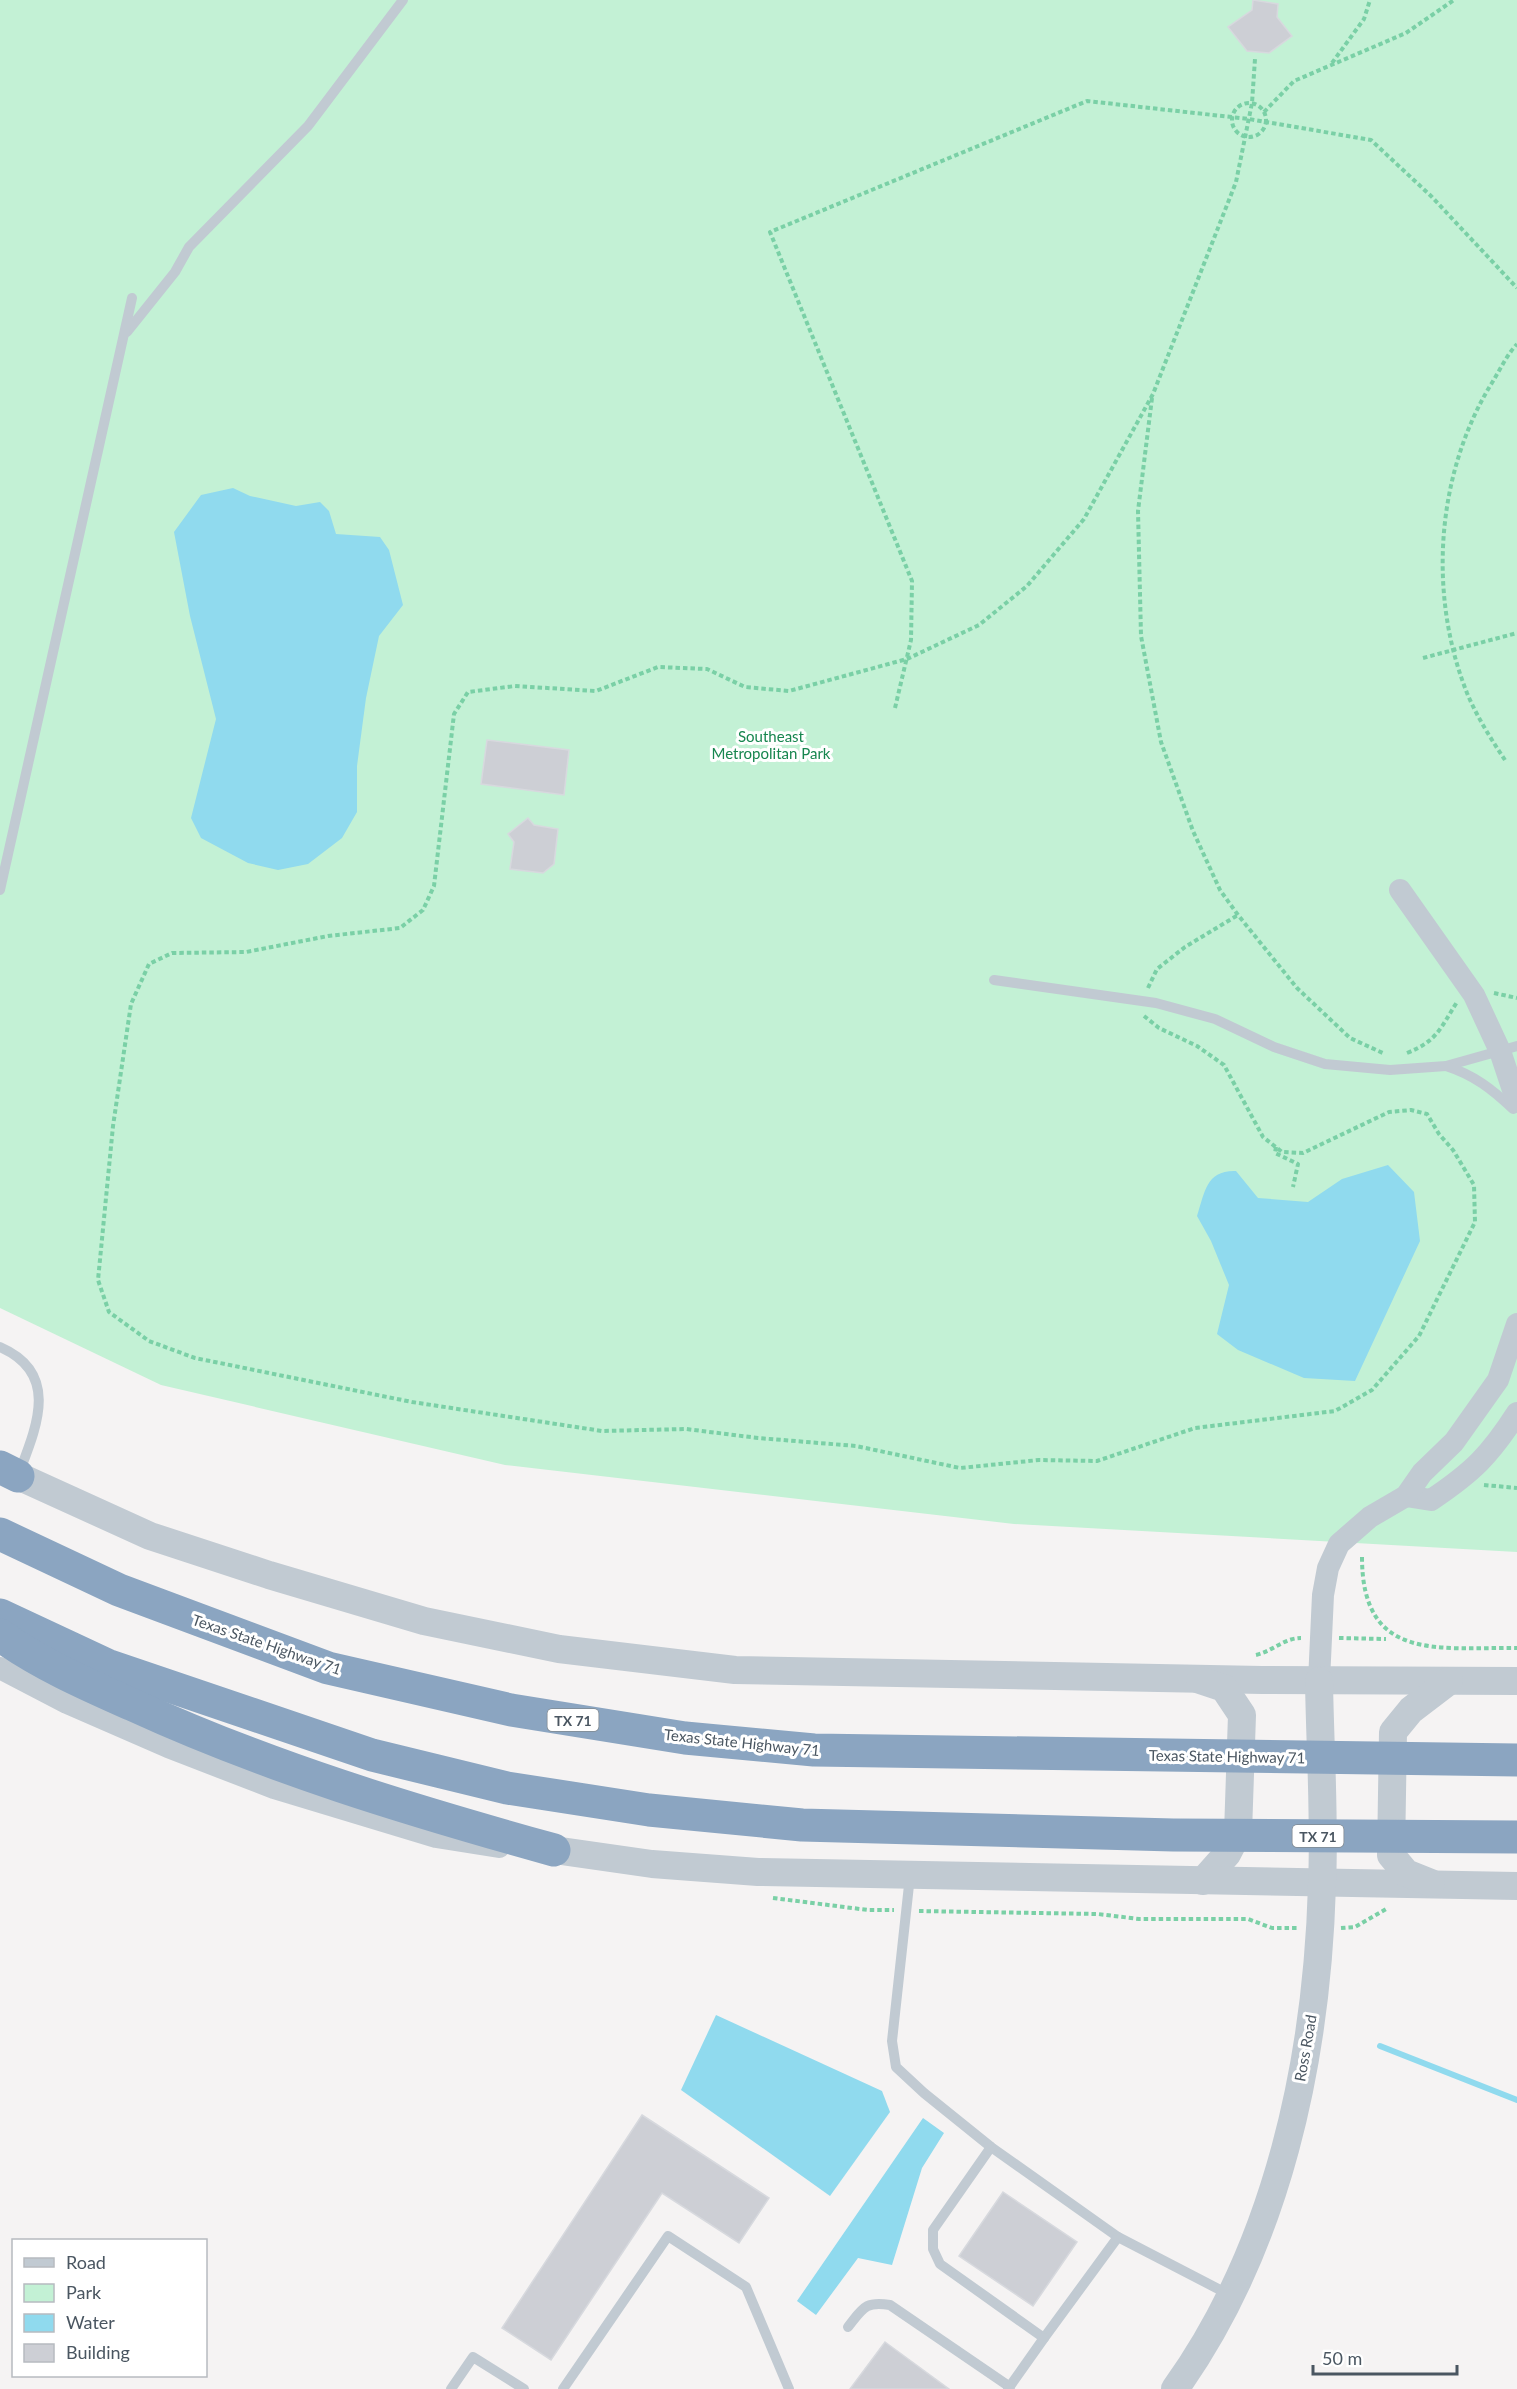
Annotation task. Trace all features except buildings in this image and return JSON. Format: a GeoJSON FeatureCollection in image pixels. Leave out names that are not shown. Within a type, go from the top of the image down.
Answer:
{"type":"FeatureCollection","features":[{"type":"Feature","properties":{"kind":"highway","name":"Texas State Highway 71"},"geometry":{"type":"LineString","coordinates":[[0,1534],[119,1590],[328,1668],[511,1710],[685,1738],[814,1750],[1517,1760]]}},
{"type":"Feature","properties":{"kind":"highway","name":"TX 71"},"geometry":{"type":"LineString","coordinates":[[0,1615],[107,1665],[372,1755],[507,1788],[649,1810],[802,1825],[1173,1835],[1517,1837]]}},
{"type":"Feature","properties":{"kind":"highway"},"geometry":{"type":"LineString","coordinates":[[0,1635],[20,1649],[103,1692],[198,1735],[311,1777],[432,1816],[554,1850]]}},
{"type":"Feature","properties":{"kind":"street"},"geometry":{"type":"LineString","coordinates":[[1400,891],[1509,1048],[1517,1102]]}},
{"type":"Feature","properties":{"kind":"street"},"geometry":{"type":"LineString","coordinates":[[1319,1681],[1323,1595],[1328,1568],[1339,1544],[1370,1517],[1406,1496],[1422,1473],[1454,1442],[1475,1415],[1507,1382],[1517,1324]]}},
{"type":"Feature","properties":{"kind":"street"},"geometry":{"type":"LineString","coordinates":[[1406,1496],[1431,1500],[1461,1480],[1486,1457],[1517,1413]]}},
{"type":"Feature","properties":{"kind":"street"},"geometry":{"type":"LineString","coordinates":[[9,1471],[150,1536],[269,1575],[424,1621],[559,1649],[735,1670],[1319,1681],[1517,1681]]}},
{"type":"Feature","properties":{"kind":"street"},"geometry":{"type":"LineString","coordinates":[[0,1668],[87,1712],[168,1747],[274,1788],[436,1837],[491,1847],[554,1850],[651,1864],[758,1872],[1517,1886]]}},
{"type":"Feature","properties":{"kind":"street"},"geometry":{"type":"LineString","coordinates":[[1198,1679],[1224,1688],[1242,1715],[1238,1833],[1227,1854],[1203,1881]]}},
{"type":"Feature","properties":{"kind":"street","name":"Ross Road"},"geometry":{"type":"LineString","coordinates":[[1175,2389],[1231,2296],[1264,2217],[1289,2134],[1309,2038],[1323,1883],[1319,1681]]}},
{"type":"Feature","properties":{"kind":"street"},"geometry":{"type":"LineString","coordinates":[[1435,1885],[1406,1873],[1391,1856],[1393,1732],[1411,1710],[1449,1681]]}},
{"type":"Feature","properties":{"kind":"lane"},"geometry":{"type":"LineString","coordinates":[[124,334],[175,272],[189,247],[308,126],[404,0]]}},
{"type":"Feature","properties":{"kind":"lane"},"geometry":{"type":"LineString","coordinates":[[0,890],[132,298]]}},
{"type":"Feature","properties":{"kind":"lane"},"geometry":{"type":"LineString","coordinates":[[994,980],[1142,1001],[1215,1019],[1274,1047],[1325,1065],[1390,1070],[1446,1066],[1509,1048]]}},
{"type":"Feature","properties":{"kind":"lane"},"geometry":{"type":"LineString","coordinates":[[1446,1066],[1482,1081],[1517,1112]]}},
{"type":"Feature","properties":{"kind":"lane"},"geometry":{"type":"LineString","coordinates":[[0,1347],[28,1366],[37,1384],[40,1402],[36,1428],[9,1471]]}},
{"type":"Feature","properties":{"kind":"lane"},"geometry":{"type":"LineString","coordinates":[[910,1875],[892,2041],[896,2067],[924,2093],[991,2147],[1118,2237],[1196,2275],[1231,2296]]}},
{"type":"Feature","properties":{"kind":"lane"},"geometry":{"type":"LineString","coordinates":[[991,2147],[933,2230],[933,2249],[940,2264],[1044,2338]]}},
{"type":"Feature","properties":{"kind":"lane"},"geometry":{"type":"LineString","coordinates":[[563,2389],[668,2236],[746,2287],[789,2389]]}},
{"type":"Feature","properties":{"kind":"lane"},"geometry":{"type":"LineString","coordinates":[[848,2327],[864,2306],[876,2303],[890,2305],[1009,2388],[1118,2237]]}},
{"type":"Feature","properties":{"kind":"lane"},"geometry":{"type":"LineString","coordinates":[[451,2389],[473,2357],[524,2389]]}},
{"type":"Feature","properties":{"kind":"path"},"geometry":{"type":"LineString","coordinates":[[1330,65],[1364,19],[1370,0]]}},
{"type":"Feature","properties":{"kind":"path"},"geometry":{"type":"LineString","coordinates":[[1264,112],[1294,81],[1406,33],[1454,0]]}},
{"type":"Feature","properties":{"kind":"path"},"geometry":{"type":"LineString","coordinates":[[1238,915],[1185,947],[1157,969],[1142,1001],[1140,1012],[1159,1028],[1197,1046],[1224,1065],[1263,1137],[1282,1152],[1304,1153],[1389,1112],[1412,1110],[1427,1114],[1439,1134],[1453,1150],[1474,1185],[1475,1222],[1419,1336],[1372,1390],[1335,1411],[1195,1428],[1096,1461],[1039,1460],[960,1468],[856,1446],[686,1429],[602,1431],[412,1402],[195,1358],[149,1341],[109,1312],[98,1280],[113,1126],[131,1004],[149,964],[172,953],[246,952],[328,936],[400,928],[423,910],[434,886],[454,714],[468,692],[515,686],[596,691],[658,667],[707,669],[745,687],[789,691],[907,659],[979,625],[1027,586],[1084,519],[1153,394],[1236,182],[1252,103],[1255,59]]}},
{"type":"Feature","properties":{"kind":"path"},"geometry":{"type":"LineString","coordinates":[[896,708],[911,640],[912,581],[770,232],[1087,101],[1249,119],[1371,140],[1432,197],[1517,288]]}},
{"type":"Feature","properties":{"kind":"path"},"geometry":{"type":"LineString","coordinates":[[1252,103],[1264,112],[1265,122],[1260,133],[1253,137],[1245,137],[1233,128],[1232,117],[1238,107],[1252,103]]}},
{"type":"Feature","properties":{"kind":"path"},"geometry":{"type":"LineString","coordinates":[[1505,760],[1487,732],[1467,693],[1455,649],[1442,575],[1446,514],[1458,454],[1476,410],[1517,344]]}},
{"type":"Feature","properties":{"kind":"path"},"geometry":{"type":"LineString","coordinates":[[1153,394],[1138,512],[1141,636],[1161,742],[1193,831],[1220,890],[1238,915],[1297,988],[1350,1038],[1388,1056]]}},
{"type":"Feature","properties":{"kind":"path"},"geometry":{"type":"LineString","coordinates":[[1423,658],[1517,633]]}},
{"type":"Feature","properties":{"kind":"path"},"geometry":{"type":"LineString","coordinates":[[1397,1054],[1426,1045],[1460,998],[1492,993],[1517,998]]}},
{"type":"Feature","properties":{"kind":"path"},"geometry":{"type":"LineString","coordinates":[[1276,1147],[1275,1153],[1298,1164],[1293,1187]]}},
{"type":"Feature","properties":{"kind":"path"},"geometry":{"type":"LineString","coordinates":[[1483,1485],[1517,1488]]}},
{"type":"Feature","properties":{"kind":"path"},"geometry":{"type":"LineString","coordinates":[[1362,1557],[1362,1578],[1366,1600],[1377,1620],[1390,1634],[1421,1647],[1517,1648]]}},
{"type":"Feature","properties":{"kind":"path"},"geometry":{"type":"LineString","coordinates":[[1257,1655],[1267,1653],[1288,1639],[1298,1638]]}},
{"type":"Feature","properties":{"kind":"path"},"geometry":{"type":"LineString","coordinates":[[1346,1928],[1355,1927],[1380,1911],[1395,1906]]}},
{"type":"Feature","properties":{"kind":"green space","name":"Southeast Metropolitan Park"},"geometry":{"type":"Polygon","coordinates":[[[0,0],[1517,0],[1517,1552],[1014,1524],[505,1465],[161,1385],[0,1308],[0,0]]]}},
{"type":"Feature","properties":{"kind":"water"},"geometry":{"type":"Polygon","coordinates":[[[233,488],[250,496],[296,506],[320,502],[329,511],[336,534],[380,537],[389,550],[403,605],[379,636],[366,698],[357,766],[357,812],[342,838],[308,864],[278,870],[248,863],[201,838],[191,818],[216,719],[190,616],[174,532],[201,495],[233,488]]]}},
{"type":"Feature","properties":{"kind":"water"},"geometry":{"type":"Polygon","coordinates":[[[1388,1165],[1414,1192],[1420,1241],[1355,1381],[1304,1378],[1238,1350],[1217,1334],[1229,1285],[1211,1241],[1197,1216],[1205,1191],[1213,1178],[1218,1174],[1236,1171],[1258,1198],[1308,1202],[1342,1179],[1388,1165]]]}},
{"type":"Feature","properties":{"kind":"water"},"geometry":{"type":"Polygon","coordinates":[[[716,2015],[882,2091],[890,2112],[830,2196],[681,2090],[716,2015]]]}},
{"type":"Feature","properties":{"kind":"water"},"geometry":{"type":"Polygon","coordinates":[[[923,2118],[944,2133],[922,2168],[892,2265],[858,2258],[816,2315],[797,2301],[923,2118]]]}},
{"type":"Feature","properties":{"kind":"waterway"},"geometry":{"type":"LineString","coordinates":[[1380,2046],[1517,2100]]}}]}
